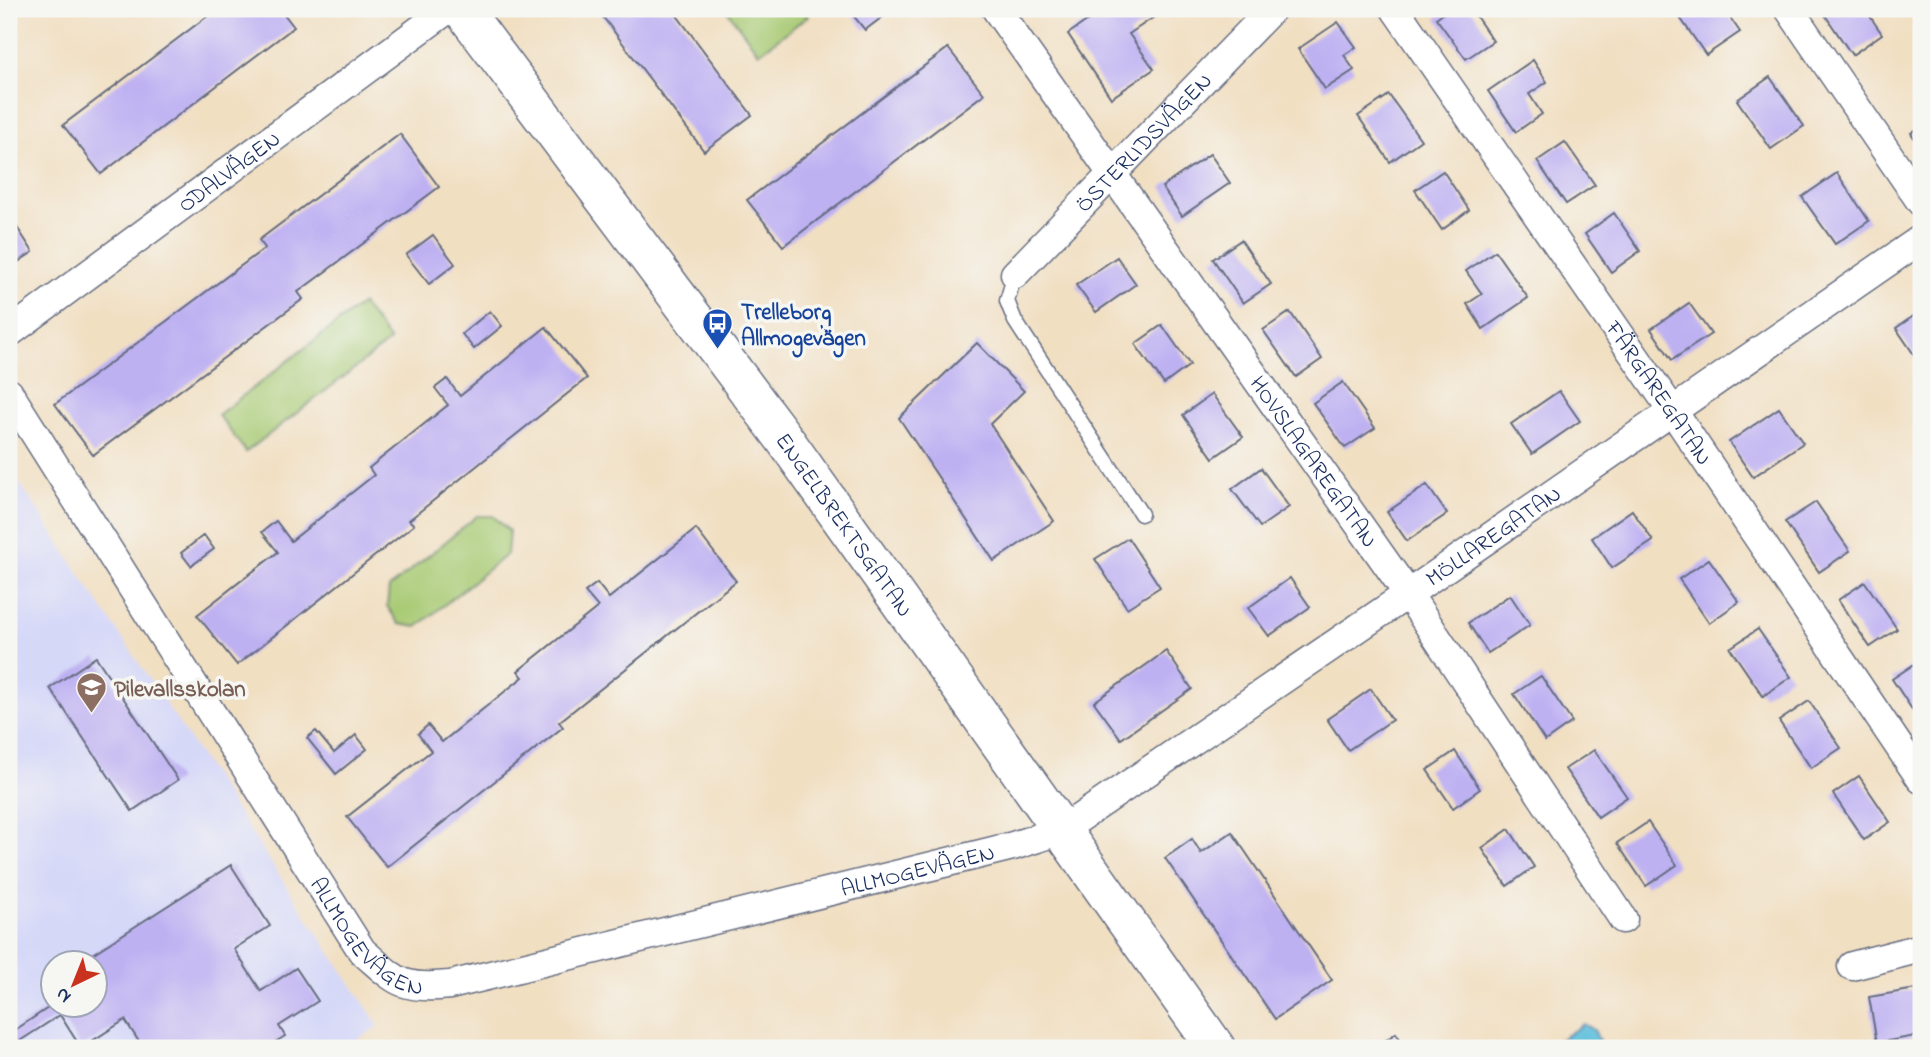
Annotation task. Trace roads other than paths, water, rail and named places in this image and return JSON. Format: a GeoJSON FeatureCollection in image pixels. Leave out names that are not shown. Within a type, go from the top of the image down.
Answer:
{"type":"FeatureCollection","features":[{"type":"Feature","properties":{"kind":"main road","name":"ENGELBREKTSGATAN"},"geometry":{"type":"LineString","coordinates":[[463,9],[783,437],[1216,1048]]}},
{"type":"Feature","properties":{"kind":"street","name":"ODALVÄGEN"},"geometry":{"type":"LineString","coordinates":[[9,333],[448,9]]}},
{"type":"Feature","properties":{"kind":"street","name":"HOVSLAGAREGATAN"},"geometry":{"type":"LineString","coordinates":[[996,9],[1408,594],[1623,919]]}},
{"type":"Feature","properties":{"kind":"street","name":"ÖSTERLIDSVÄGEN"},"geometry":{"type":"LineString","coordinates":[[1015,274],[1272,9]]}},
{"type":"Feature","properties":{"kind":"street","name":"FÄRGAREGATAN"},"geometry":{"type":"LineString","coordinates":[[1395,9],[1672,410],[1921,779]]}},
{"type":"Feature","properties":{"kind":"street"},"geometry":{"type":"LineString","coordinates":[[1789,9],[1921,202]]}},
{"type":"Feature","properties":{"kind":"street","name":"MÖLLAREGATAN"},"geometry":{"type":"LineString","coordinates":[[1062,830],[1921,239]]}},
{"type":"Feature","properties":{"kind":"street","name":"ALLMOGEVÄGEN"},"geometry":{"type":"LineString","coordinates":[[9,393],[362,951],[398,982],[425,988],[450,985],[1013,846],[1062,830]]}},
{"type":"Feature","properties":{"kind":"street"},"geometry":{"type":"LineString","coordinates":[[1852,966],[1921,948]]}},
{"type":"Feature","properties":{"kind":"lane"},"geometry":{"type":"LineString","coordinates":[[1015,274],[1007,301],[1014,321],[1142,514]]}},
{"type":"Feature","properties":{"kind":"water"},"geometry":{"type":"Polygon","coordinates":[[[1584,1024],[1594,1030],[1602,1048],[1547,1048],[1584,1024]]]}},
{"type":"Feature","properties":{"kind":"place","name":"Trelleborg Allmogevägen"},"geometry":{"type":"Point","coordinates":[718,351]}},
{"type":"Feature","properties":{"kind":"place","name":"Pilevallsskolan"},"geometry":{"type":"Point","coordinates":[91,715]}}]}
